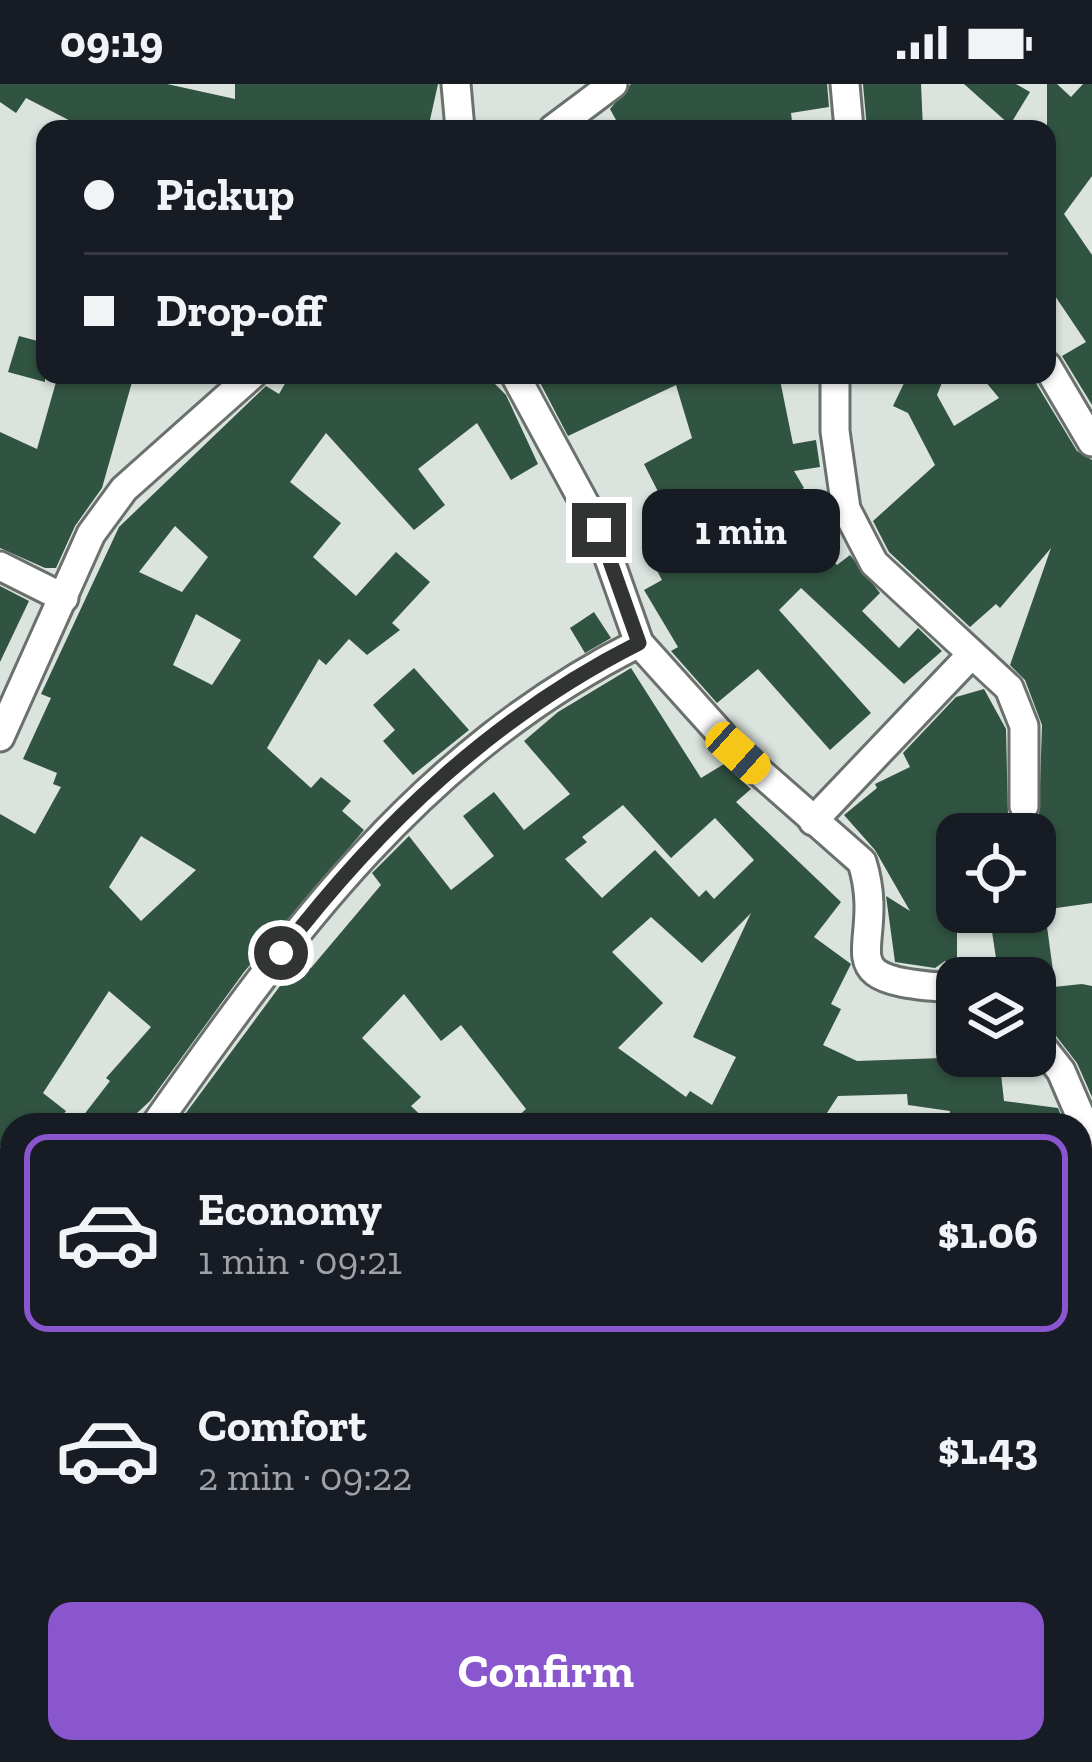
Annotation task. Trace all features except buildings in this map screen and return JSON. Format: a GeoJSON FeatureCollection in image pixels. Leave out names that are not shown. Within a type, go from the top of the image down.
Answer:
{"type":"FeatureCollection","features":[{"type":"Feature","properties":{"kind":"street"},"geometry":{"type":"LineString","coordinates":[[456,84],[459,120]]}},
{"type":"Feature","properties":{"kind":"street"},"geometry":{"type":"LineString","coordinates":[[565,120],[613,84]]}},
{"type":"Feature","properties":{"kind":"street"},"geometry":{"type":"LineString","coordinates":[[845,84],[848,120]]}},
{"type":"Feature","properties":{"kind":"street"},"geometry":{"type":"LineString","coordinates":[[1056,380],[1092,442]]}},
{"type":"Feature","properties":{"kind":"street"},"geometry":{"type":"LineString","coordinates":[[0,737],[91,534],[124,489],[242,384]]}},
{"type":"Feature","properties":{"kind":"street"},"geometry":{"type":"LineString","coordinates":[[519,384],[599,530],[639,643],[738,753],[862,862],[869,886],[864,958],[876,977],[898,985],[936,987]]}},
{"type":"Feature","properties":{"kind":"street"},"geometry":{"type":"LineString","coordinates":[[835,384],[835,430],[846,509],[874,563],[1009,688],[1024,726],[1024,806]]}},
{"type":"Feature","properties":{"kind":"street"},"geometry":{"type":"LineString","coordinates":[[0,566],[64,598]]}},
{"type":"Feature","properties":{"kind":"street"},"geometry":{"type":"LineString","coordinates":[[164,1113],[304,923],[417,796],[474,746],[583,672],[639,643]]}},
{"type":"Feature","properties":{"kind":"street"},"geometry":{"type":"LineString","coordinates":[[813,821],[971,655]]}},
{"type":"Feature","properties":{"kind":"street"},"geometry":{"type":"LineString","coordinates":[[1056,1066],[1079,1113]]}},
{"type":"Feature","properties":{"kind":"route"},"geometry":{"type":"LineString","coordinates":[[281,953],[417,796],[474,746],[583,672],[639,643],[599,530]]}}]}
